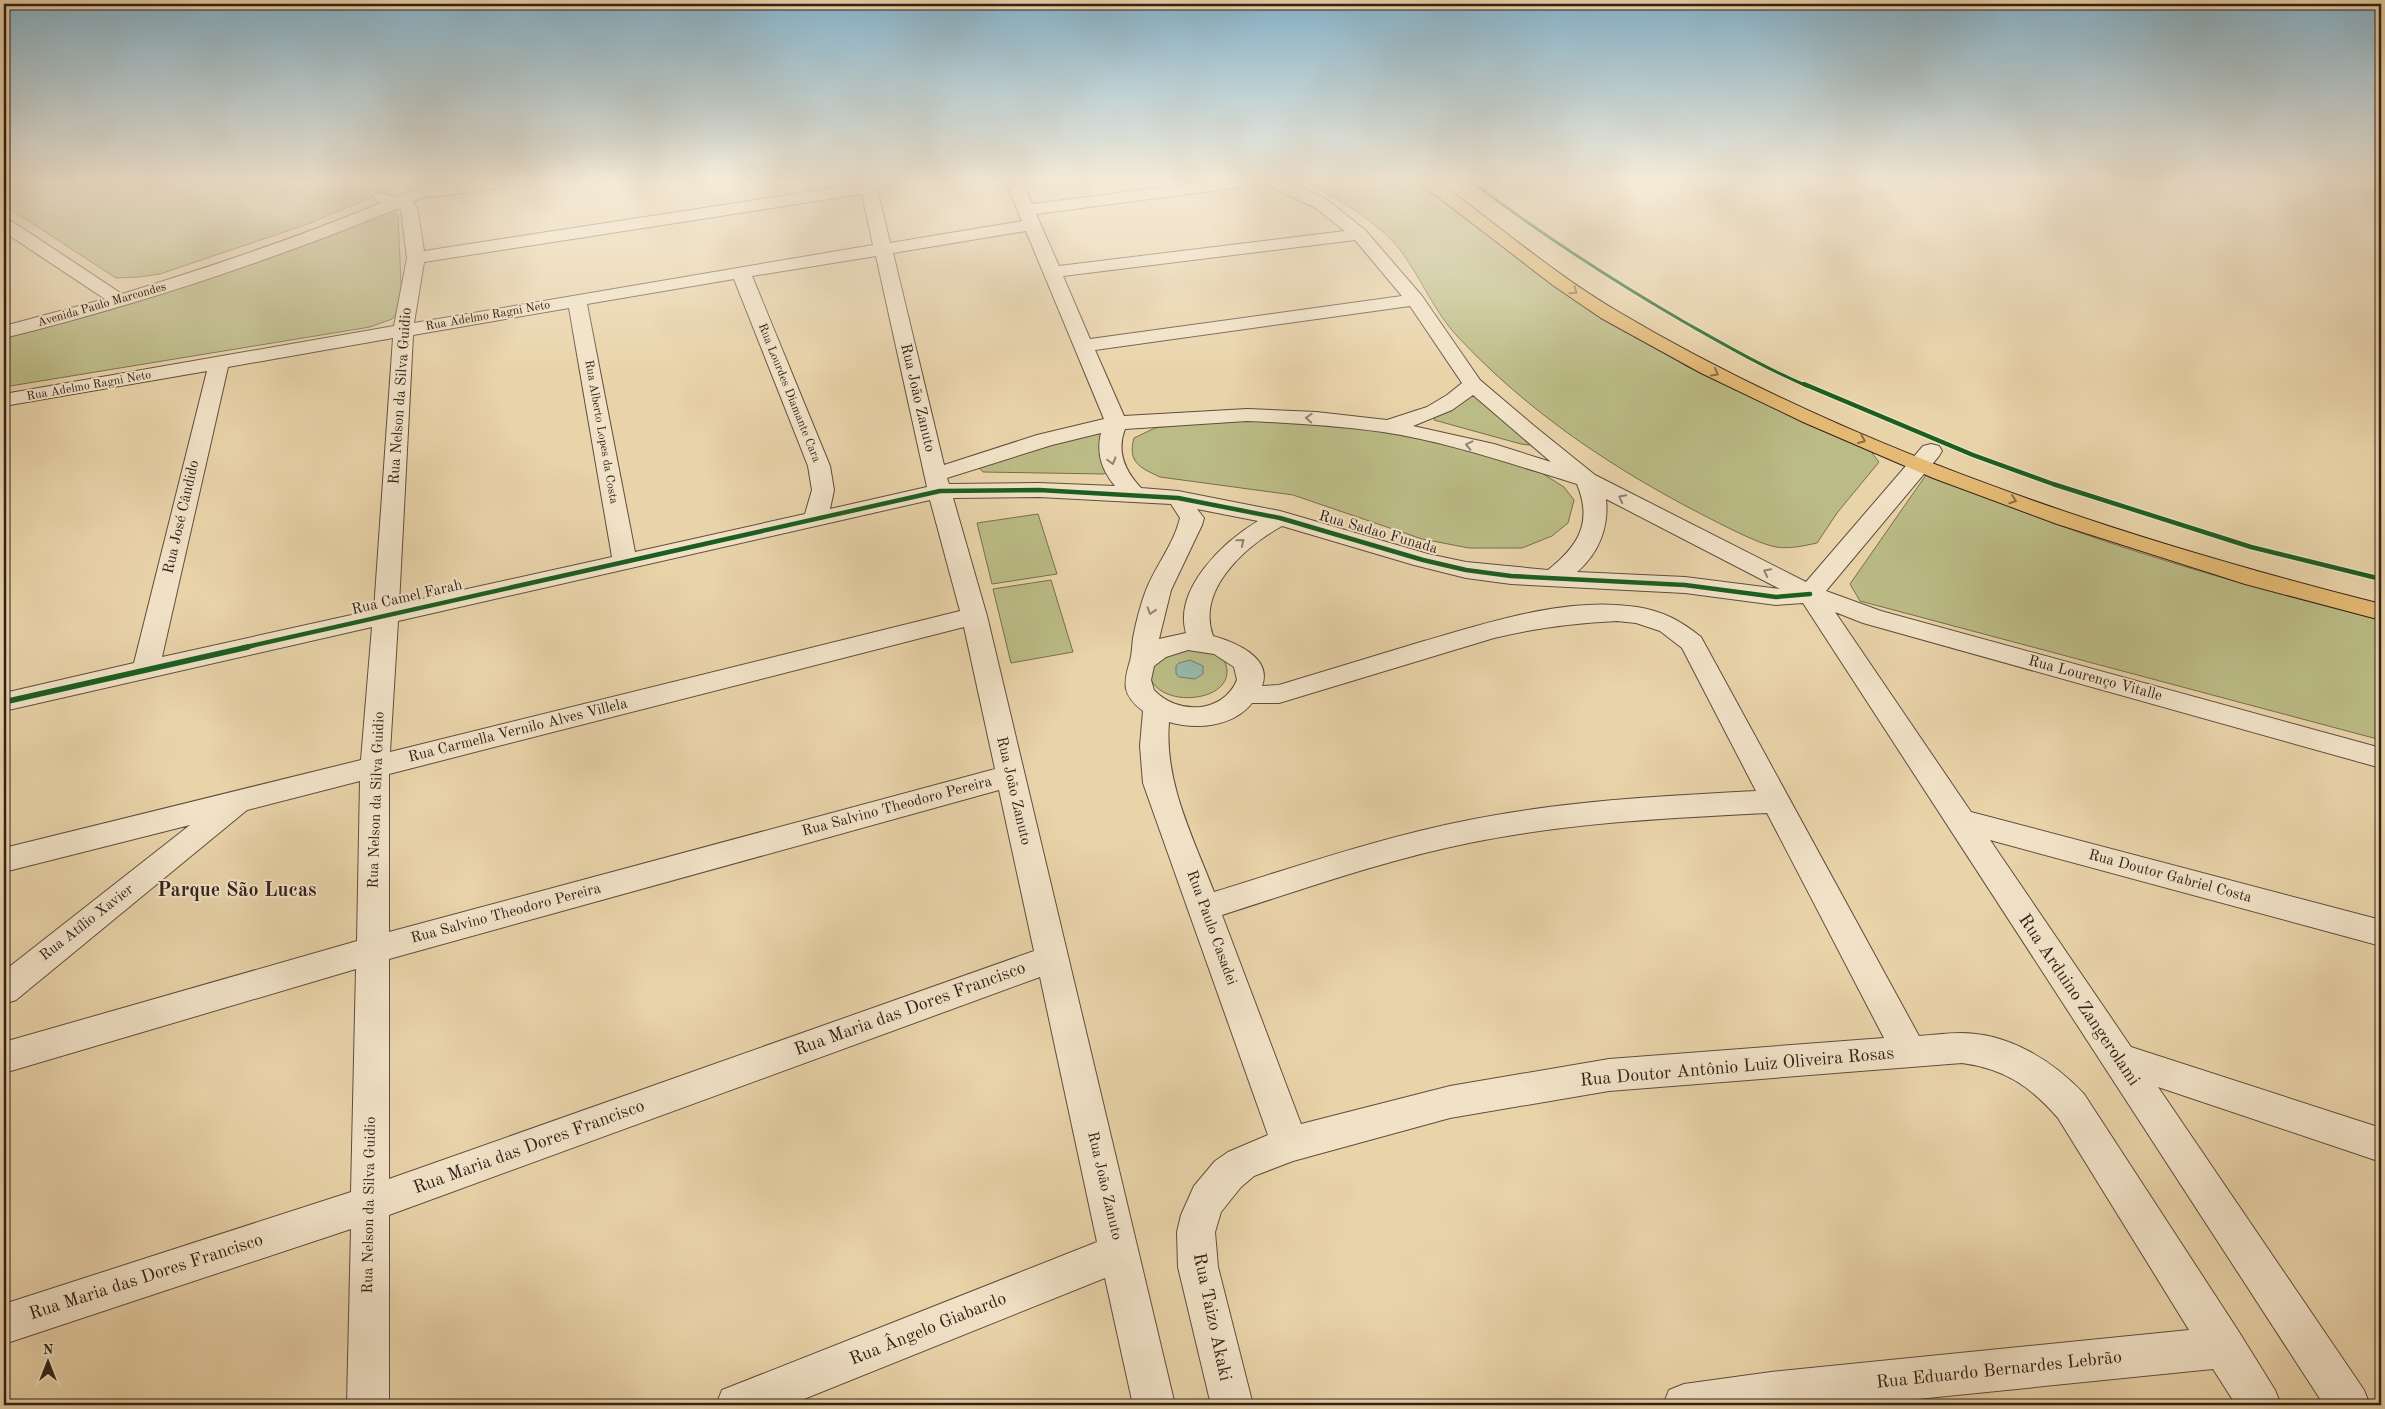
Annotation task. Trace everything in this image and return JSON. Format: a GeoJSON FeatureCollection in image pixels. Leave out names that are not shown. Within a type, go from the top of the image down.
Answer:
{"type":"FeatureCollection","features":[{"type":"Feature","properties":{"kind":"main road"},"geometry":{"type":"LineString","coordinates":[[1511,245],[1576,293],[1644,334],[1740,386],[1925,458],[1981,471],[2190,542],[2292,571],[2381,593]]}},
{"type":"Feature","properties":{"kind":"main road"},"geometry":{"type":"LineString","coordinates":[[1538,245],[1597,288],[1663,327],[1757,377],[1925,458],[1960,482],[2185,559],[2293,590],[2381,612]]}},
{"type":"Feature","properties":{"kind":"street"},"geometry":{"type":"LineString","coordinates":[[35,245],[116,298]]}},
{"type":"Feature","properties":{"kind":"street","name":"Avenida Paulo Marcondes"},"geometry":{"type":"LineString","coordinates":[[4,323],[116,298],[266,245]]}},
{"type":"Feature","properties":{"kind":"street","name":"Avenida Paulo Marcondes"},"geometry":{"type":"LineString","coordinates":[[4,332],[289,245]]}},
{"type":"Feature","properties":{"kind":"street","name":"Rua Nelson da Silva Guidio"},"geometry":{"type":"LineString","coordinates":[[368,1405],[375,767],[403,331],[416,258],[414,245]]}},
{"type":"Feature","properties":{"kind":"street"},"geometry":{"type":"LineString","coordinates":[[416,258],[497,245]]}},
{"type":"Feature","properties":{"kind":"street","name":"Rua Adelmo Ragni Neto"},"geometry":{"type":"LineString","coordinates":[[9,399],[219,364],[895,245]]}},
{"type":"Feature","properties":{"kind":"street"},"geometry":{"type":"LineString","coordinates":[[1041,245],[1116,422],[1111,434],[1110,458],[1123,482],[1134,494]]}},
{"type":"Feature","properties":{"kind":"street"},"geometry":{"type":"LineString","coordinates":[[1052,272],[1272,245]]}},
{"type":"Feature","properties":{"kind":"street"},"geometry":{"type":"LineString","coordinates":[[1368,245],[1415,300],[1473,384],[1525,430],[1587,480],[1595,506],[1593,531],[1585,548],[1572,563],[1555,577]]}},
{"type":"Feature","properties":{"kind":"street","name":"Rua João Zanuto"},"geometry":{"type":"LineString","coordinates":[[884,247],[937,483],[974,616],[1154,1405]]}},
{"type":"Feature","properties":{"kind":"street","name":"Rua Lourdes Diamante Cara"},"geometry":{"type":"LineString","coordinates":[[740,272],[818,466],[823,490],[816,518]]}},
{"type":"Feature","properties":{"kind":"street"},"geometry":{"type":"LineString","coordinates":[[1084,346],[1415,300]]}},
{"type":"Feature","properties":{"kind":"street","name":"Rua Alberto Lopes da Costa"},"geometry":{"type":"LineString","coordinates":[[577,301],[625,562]]}},
{"type":"Feature","properties":{"kind":"street","name":"Rua José Cândido"},"geometry":{"type":"LineString","coordinates":[[146,670],[219,364]]}},
{"type":"Feature","properties":{"kind":"street"},"geometry":{"type":"LineString","coordinates":[[1386,426],[1430,414],[1462,395],[1473,384]]}},
{"type":"Feature","properties":{"kind":"street"},"geometry":{"type":"LineString","coordinates":[[4,421],[9,399]]}},
{"type":"Feature","properties":{"kind":"street"},"geometry":{"type":"LineString","coordinates":[[937,483],[1045,440],[1116,422],[1247,415],[1316,418],[1386,426],[1486,449],[1587,480],[1810,594],[1925,458]]}},
{"type":"Feature","properties":{"kind":"street","name":"Rua Sadao Funada"},"geometry":{"type":"LineString","coordinates":[[937,483],[1178,498],[1280,518],[1423,560],[1466,570],[1511,576],[1685,585],[1776,597],[1810,594]]}},
{"type":"Feature","properties":{"kind":"street","name":"Rua Camel Farah"},"geometry":{"type":"LineString","coordinates":[[4,702],[816,518],[937,483]]}},
{"type":"Feature","properties":{"kind":"street"},"geometry":{"type":"LineString","coordinates":[[1143,662],[1161,648],[1188,641],[1202,641],[1228,649],[1246,664],[1249,684],[1246,693],[1233,706],[1214,714],[1184,716],[1157,708],[1140,691],[1137,682],[1138,672],[1143,662],[1150,611],[1169,566],[1190,528],[1192,518],[1178,498]]}},
{"type":"Feature","properties":{"kind":"street"},"geometry":{"type":"LineString","coordinates":[[1202,641],[1197,631],[1195,611],[1211,576],[1223,558],[1239,543],[1280,518]]}},
{"type":"Feature","properties":{"kind":"street"},"geometry":{"type":"LineString","coordinates":[[1169,566],[1211,576]]}},
{"type":"Feature","properties":{"kind":"street","name":"Rua Lourenço Vitalle"},"geometry":{"type":"LineString","coordinates":[[1810,594],[1872,618],[2381,758]]}},
{"type":"Feature","properties":{"kind":"street","name":"Rua Arduino Zangerolami"},"geometry":{"type":"LineString","coordinates":[[1810,594],[2349,1405]]}},
{"type":"Feature","properties":{"kind":"street"},"geometry":{"type":"LineString","coordinates":[[1246,693],[1262,695],[1280,694],[1490,630],[1530,621],[1573,615],[1617,613],[1638,615],[1669,625],[1692,643],[1909,1052]]}},
{"type":"Feature","properties":{"kind":"street","name":"Rua Carmella Vernilo Alves Villela"},"geometry":{"type":"LineString","coordinates":[[4,860],[974,616]]}},
{"type":"Feature","properties":{"kind":"street","name":"Rua Paulo Casadei"},"geometry":{"type":"LineString","coordinates":[[1157,708],[1153,732],[1153,757],[1158,783],[1290,1144]]}},
{"type":"Feature","properties":{"kind":"street","name":"Rua Salvino Theodoro Pereira"},"geometry":{"type":"LineString","coordinates":[[4,1057],[373,950],[1010,776]]}},
{"type":"Feature","properties":{"kind":"street","name":"Rua Atílio Xavier"},"geometry":{"type":"LineString","coordinates":[[4,990],[241,801]]}},
{"type":"Feature","properties":{"kind":"street"},"geometry":{"type":"LineString","coordinates":[[1204,908],[1409,845],[1468,831],[1527,820],[1588,812],[1775,801]]}},
{"type":"Feature","properties":{"kind":"street","name":"Rua Doutor Gabriel Costa"},"geometry":{"type":"LineString","coordinates":[[1959,820],[2381,933]]}},
{"type":"Feature","properties":{"kind":"street","name":"Rua Maria das Dores Francisco"},"geometry":{"type":"LineString","coordinates":[[4,1324],[370,1204],[1051,959]]}},
{"type":"Feature","properties":{"kind":"street","name":"Rua Doutor Antônio Luiz Oliveira Rosas"},"geometry":{"type":"LineString","coordinates":[[1207,1200],[1228,1174],[1241,1164],[1290,1144],[1450,1102],[1609,1074],[1909,1052],[1976,1049],[2006,1057],[2021,1064],[2049,1082],[2071,1106],[2260,1405]]}},
{"type":"Feature","properties":{"kind":"street"},"geometry":{"type":"LineString","coordinates":[[2117,1058],[2381,1145]]}},
{"type":"Feature","properties":{"kind":"street","name":"Rua Taizo Akaki"},"geometry":{"type":"LineString","coordinates":[[1207,1200],[1200,1215],[1196,1232],[1198,1267],[1232,1405]]}},
{"type":"Feature","properties":{"kind":"street","name":"Rua Ângelo Giabardo"},"geometry":{"type":"LineString","coordinates":[[737,1405],[1119,1253]]}},
{"type":"Feature","properties":{"kind":"street","name":"Rua Eduardo Bernardes Lebrão"},"geometry":{"type":"LineString","coordinates":[[1684,1405],[1771,1393],[2224,1347]]}},
{"type":"Feature","properties":{"kind":"green space"},"geometry":{"type":"Polygon","coordinates":[[[65,245],[247,245],[160,274],[116,278],[65,245]]]}},
{"type":"Feature","properties":{"kind":"green space"},"geometry":{"type":"Polygon","coordinates":[[[299,245],[399,245],[402,307],[392,319],[370,327],[4,387],[4,335],[149,295],[299,245]]]}},
{"type":"Feature","properties":{"kind":"green space"},"geometry":{"type":"Polygon","coordinates":[[[1395,245],[1501,245],[1530,266],[1686,366],[1869,449],[1879,462],[1837,513],[1817,543],[1781,548],[1760,542],[1703,515],[1636,478],[1542,414],[1484,364],[1457,336],[1441,316],[1395,245]]]}},
{"type":"Feature","properties":{"kind":"green space"},"geometry":{"type":"Polygon","coordinates":[[[1478,394],[1534,442],[1529,445],[1521,444],[1434,420],[1436,416],[1472,395],[1478,394]]]}},
{"type":"Feature","properties":{"kind":"green space"},"geometry":{"type":"Polygon","coordinates":[[[1259,419],[1374,427],[1489,454],[1537,470],[1564,487],[1574,500],[1568,523],[1552,536],[1522,548],[1469,548],[1422,539],[1293,495],[1160,477],[1147,471],[1137,463],[1132,453],[1134,438],[1155,428],[1199,422],[1259,419]]]}},
{"type":"Feature","properties":{"kind":"green space"},"geometry":{"type":"Polygon","coordinates":[[[1105,430],[1100,446],[1100,456],[1108,470],[1104,474],[983,472],[978,467],[1002,456],[1105,430]]]}},
{"type":"Feature","properties":{"kind":"green space"},"geometry":{"type":"Polygon","coordinates":[[[1926,475],[1935,476],[2015,509],[2139,552],[2278,593],[2381,617],[2381,740],[1860,601],[1850,584],[1926,475]]]}},
{"type":"Feature","properties":{"kind":"green space"},"geometry":{"type":"Polygon","coordinates":[[[1038,514],[1057,574],[992,584],[977,523],[1038,514]]]}},
{"type":"Feature","properties":{"kind":"green space"},"geometry":{"type":"Polygon","coordinates":[[[1051,580],[1073,652],[1011,663],[993,589],[1051,580]]]}},
{"type":"Feature","properties":{"kind":"green space"},"geometry":{"type":"Polygon","coordinates":[[[1174,647],[1219,655],[1224,660],[1227,669],[1224,683],[1214,691],[1201,696],[1186,698],[1171,695],[1159,689],[1151,679],[1150,665],[1174,647]]]}},
{"type":"Feature","properties":{"kind":"shaded area"},"geometry":{"type":"Polygon","coordinates":[[[1190,660],[1203,666],[1203,674],[1195,679],[1179,677],[1176,674],[1176,666],[1179,663],[1190,660]]]}},
{"type":"Feature","properties":{"kind":"cycle path"},"geometry":{"type":"LineString","coordinates":[[1559,245],[1615,282],[1732,349],[1798,382],[1973,455],[2053,484],[2251,547],[2381,579]]}},
{"type":"Feature","properties":{"kind":"cycle path"},"geometry":{"type":"LineString","coordinates":[[4,702],[940,491],[1039,490],[1178,498],[1280,518],[1423,560],[1466,570],[1511,576],[1685,585],[1776,597],[1810,594]]}},
{"type":"Feature","properties":{"kind":"district","name":"Parque São Lucas"},"geometry":{"type":"Point","coordinates":[237,891]}}]}
